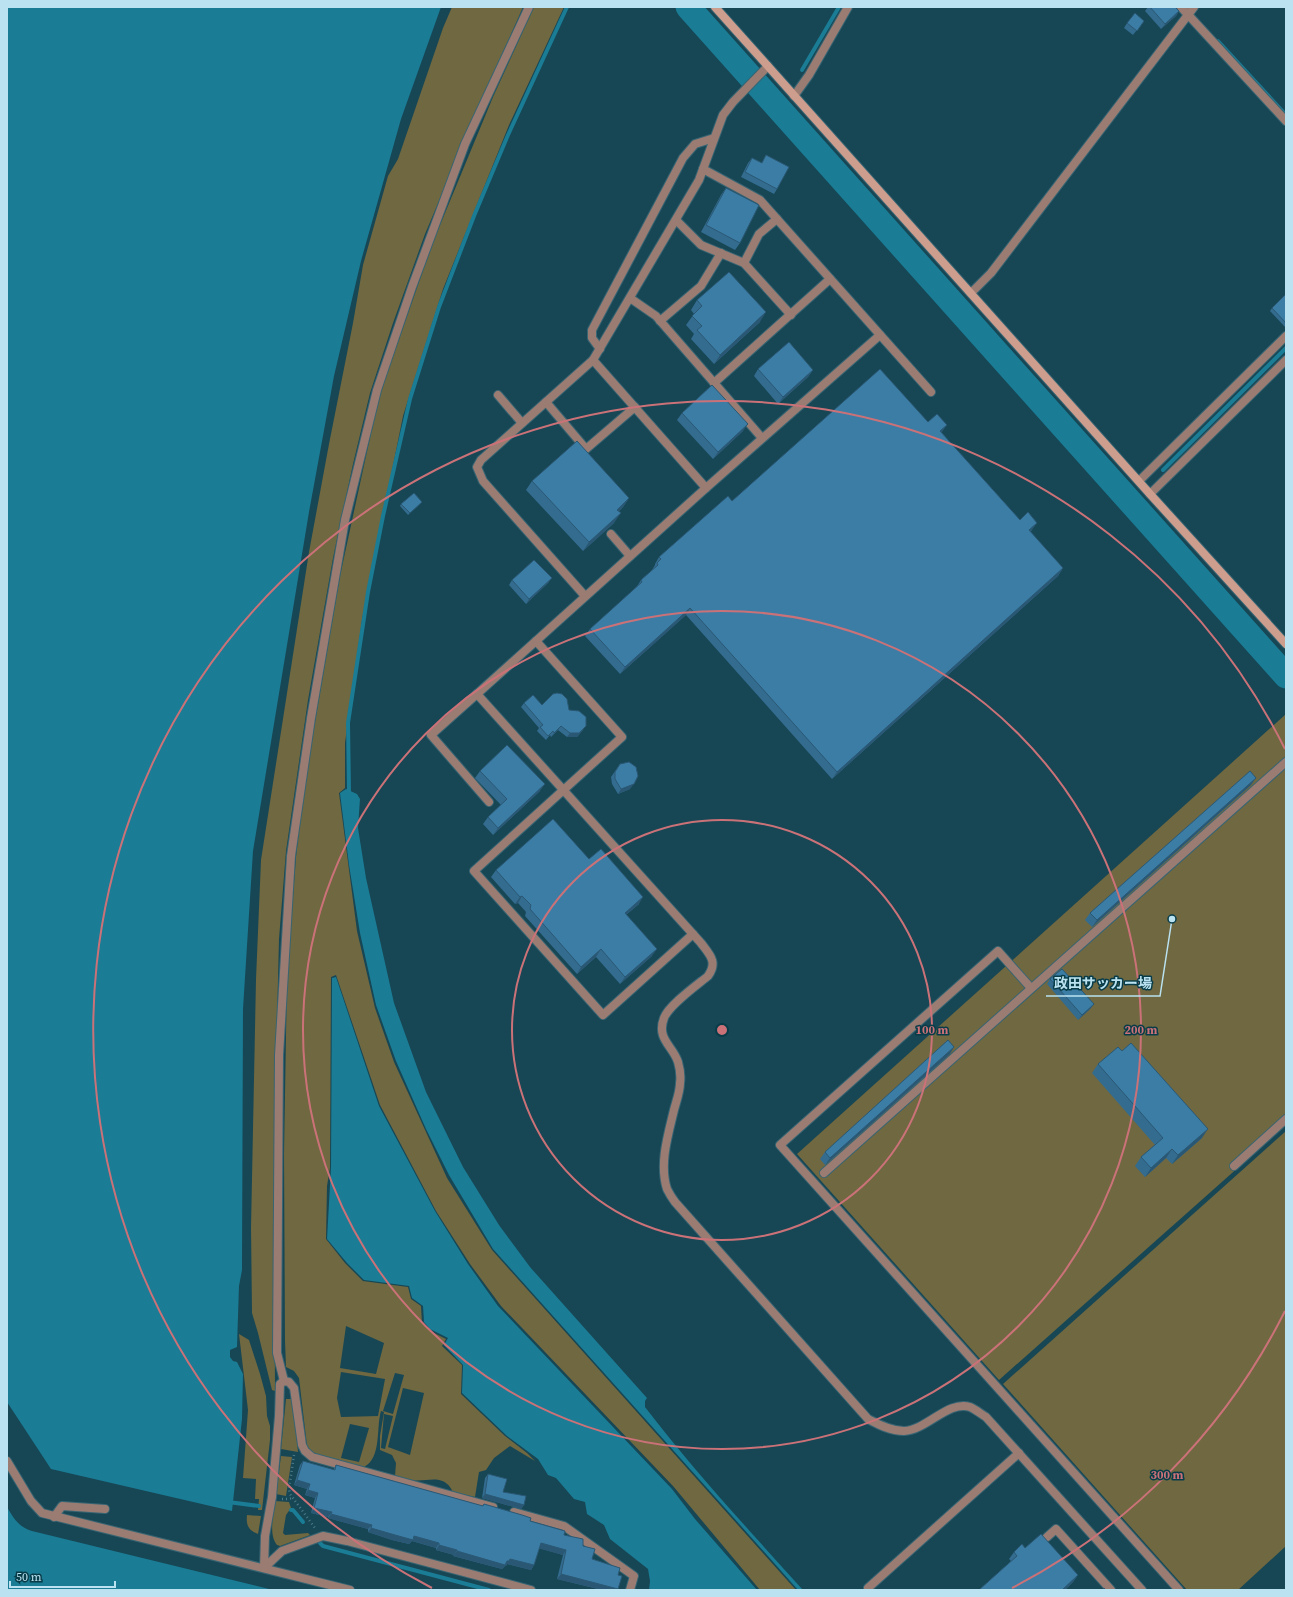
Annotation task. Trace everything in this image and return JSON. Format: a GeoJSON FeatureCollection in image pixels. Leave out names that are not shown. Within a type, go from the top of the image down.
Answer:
{"type":"FeatureCollection","features":[{"type":"Feature","properties":{"kind":"street"},"geometry":{"type":"LineString","coordinates":[[284,1381],[277,1353],[279,1055],[291,856],[311,718],[344,527],[377,390],[412,287],[465,144],[529,7]]}},
{"type":"Feature","properties":{"kind":"street"},"geometry":{"type":"LineString","coordinates":[[716,7],[1150,494],[1286,644]]}},
{"type":"Feature","properties":{"kind":"street"},"geometry":{"type":"LineString","coordinates":[[794,96],[809,75],[848,7]]}},
{"type":"Feature","properties":{"kind":"street"},"geometry":{"type":"LineString","coordinates":[[1181,7],[1191,11],[1286,121]]}},
{"type":"Feature","properties":{"kind":"street"},"geometry":{"type":"LineString","coordinates":[[972,293],[991,273],[1191,11]]}},
{"type":"Feature","properties":{"kind":"street"},"geometry":{"type":"LineString","coordinates":[[586,596],[483,481],[477,467],[481,460],[594,360],[699,180],[723,115],[733,102],[768,66]]}},
{"type":"Feature","properties":{"kind":"street"},"geometry":{"type":"LineString","coordinates":[[600,349],[592,338],[592,330],[683,158],[695,144],[714,138]]}},
{"type":"Feature","properties":{"kind":"street"},"geometry":{"type":"LineString","coordinates":[[703,169],[760,200],[931,392]]}},
{"type":"Feature","properties":{"kind":"street"},"geometry":{"type":"LineString","coordinates":[[744,263],[759,234],[777,219]]}},
{"type":"Feature","properties":{"kind":"street"},"geometry":{"type":"LineString","coordinates":[[676,220],[701,245],[744,263],[791,315]]}},
{"type":"Feature","properties":{"kind":"street"},"geometry":{"type":"LineString","coordinates":[[660,321],[701,286],[721,253]]}},
{"type":"Feature","properties":{"kind":"street"},"geometry":{"type":"LineString","coordinates":[[714,383],[830,279]]}},
{"type":"Feature","properties":{"kind":"street"},"geometry":{"type":"LineString","coordinates":[[630,298],[656,316],[762,438]]}},
{"type":"Feature","properties":{"kind":"street"},"geometry":{"type":"LineString","coordinates":[[489,802],[431,735],[762,438],[880,335]]}},
{"type":"Feature","properties":{"kind":"street"},"geometry":{"type":"LineString","coordinates":[[1139,481],[1286,336]]}},
{"type":"Feature","properties":{"kind":"street"},"geometry":{"type":"LineString","coordinates":[[594,360],[706,488]]}},
{"type":"Feature","properties":{"kind":"street"},"geometry":{"type":"LineString","coordinates":[[1150,494],[1286,360]]}},
{"type":"Feature","properties":{"kind":"street"},"geometry":{"type":"LineString","coordinates":[[498,395],[522,423]]}},
{"type":"Feature","properties":{"kind":"street"},"geometry":{"type":"LineString","coordinates":[[546,402],[586,449],[635,407]]}},
{"type":"Feature","properties":{"kind":"street"},"geometry":{"type":"LineString","coordinates":[[611,534],[630,556]]}},
{"type":"Feature","properties":{"kind":"street"},"geometry":{"type":"LineString","coordinates":[[536,641],[622,737],[474,871],[603,1015],[693,934]]}},
{"type":"Feature","properties":{"kind":"street"},"geometry":{"type":"LineString","coordinates":[[477,694],[693,934],[712,958],[714,964],[713,969],[708,976],[671,1008],[664,1017],[662,1029],[665,1041],[678,1061],[680,1072],[680,1086],[664,1160],[664,1175],[668,1190],[674,1202],[868,1419],[884,1427],[904,1431],[919,1427],[953,1407],[969,1407],[986,1417],[1142,1590]]}},
{"type":"Feature","properties":{"kind":"street"},"geometry":{"type":"LineString","coordinates":[[824,1173],[1286,762]]}},
{"type":"Feature","properties":{"kind":"street"},"geometry":{"type":"LineString","coordinates":[[1031,988],[998,951],[780,1145],[1179,1590]]}},
{"type":"Feature","properties":{"kind":"street"},"geometry":{"type":"LineString","coordinates":[[1234,1166],[1286,1119]]}},
{"type":"Feature","properties":{"kind":"street"},"geometry":{"type":"LineString","coordinates":[[264,1568],[265,1536],[272,1497],[279,1416],[280,1384],[284,1381]]}},
{"type":"Feature","properties":{"kind":"street"},"geometry":{"type":"LineString","coordinates":[[284,1381],[289,1382],[294,1388],[302,1445],[305,1451],[312,1457],[564,1526],[634,1576],[630,1590]]}},
{"type":"Feature","properties":{"kind":"street"},"geometry":{"type":"LineString","coordinates":[[869,1590],[868,1588],[1019,1453]]}},
{"type":"Feature","properties":{"kind":"street"},"geometry":{"type":"LineString","coordinates":[[7,1461],[36,1508],[42,1513],[350,1590]]}},
{"type":"Feature","properties":{"kind":"street"},"geometry":{"type":"LineString","coordinates":[[54,1517],[62,1506],[105,1509]]}},
{"type":"Feature","properties":{"kind":"street"},"geometry":{"type":"LineString","coordinates":[[1047,1537],[1056,1529],[1111,1590]]}},
{"type":"Feature","properties":{"kind":"street"},"geometry":{"type":"LineString","coordinates":[[264,1568],[282,1551],[324,1536],[348,1541],[531,1590]]}},
{"type":"Feature","properties":{"kind":"path"},"geometry":{"type":"LineString","coordinates":[[289,1454],[294,1455],[289,1489],[290,1494],[315,1527],[324,1536]]}},
{"type":"Feature","properties":{"kind":"path"},"geometry":{"type":"LineString","coordinates":[[288,1500],[293,1498]]}},
{"type":"Feature","properties":{"kind":"shaded area"},"geometry":{"type":"Polygon","coordinates":[[[452,7],[523,7],[425,234],[393,323],[370,393],[333,558],[308,700],[286,851],[279,939],[274,1147],[275,1391],[272,1390],[252,1313],[251,1228],[256,979],[261,860],[309,552],[363,265],[388,176],[398,159],[443,28],[452,7]]]}},
{"type":"Feature","properties":{"kind":"shaded area"},"geometry":{"type":"Polygon","coordinates":[[[534,7],[564,7],[509,125],[443,289],[403,416],[362,620],[345,743],[345,788],[339,793],[357,931],[375,1008],[394,1062],[447,1178],[492,1250],[796,1590],[760,1590],[673,1486],[501,1306],[470,1264],[436,1211],[380,1105],[336,975],[331,977],[330,1168],[327,1186],[326,1239],[345,1263],[363,1281],[408,1287],[411,1299],[421,1306],[422,1323],[430,1331],[446,1339],[442,1346],[462,1365],[461,1394],[505,1436],[535,1461],[510,1446],[494,1458],[486,1470],[479,1472],[475,1497],[453,1492],[449,1486],[440,1480],[407,1480],[395,1476],[396,1463],[392,1455],[380,1450],[380,1436],[384,1412],[381,1411],[374,1457],[370,1463],[364,1467],[312,1453],[307,1446],[299,1378],[294,1371],[286,1367],[284,1154],[287,975],[296,857],[304,786],[340,576],[379,396],[433,242],[493,97],[534,7]],[[346,1326],[340,1368],[376,1374],[384,1343],[346,1326]],[[341,1372],[337,1398],[341,1417],[378,1416],[385,1379],[341,1372]],[[395,1373],[383,1411],[393,1414],[404,1375],[395,1373]],[[403,1388],[388,1447],[410,1455],[424,1393],[403,1388]],[[384,1414],[381,1448],[385,1449],[393,1416],[384,1414]],[[350,1424],[341,1458],[359,1462],[369,1428],[350,1424]]]}},
{"type":"Feature","properties":{"kind":"shaded area"},"geometry":{"type":"Polygon","coordinates":[[[1286,714],[1286,1125],[999,1380],[797,1154],[1286,714]]]}},
{"type":"Feature","properties":{"kind":"shaded area"},"geometry":{"type":"Polygon","coordinates":[[[1286,1131],[1286,1546],[1238,1590],[1187,1590],[1003,1384],[1286,1131]]]}},
{"type":"Feature","properties":{"kind":"shaded area"},"geometry":{"type":"Polygon","coordinates":[[[239,1334],[249,1340],[266,1396],[267,1416],[270,1426],[270,1440],[262,1510],[258,1510],[259,1499],[255,1499],[256,1479],[243,1478],[248,1410],[239,1334]]]}},
{"type":"Feature","properties":{"kind":"shaded area"},"geometry":{"type":"Polygon","coordinates":[[[286,1399],[293,1399],[298,1452],[281,1449],[286,1399]]]}},
{"type":"Feature","properties":{"kind":"shaded area"},"geometry":{"type":"Polygon","coordinates":[[[281,1456],[292,1457],[286,1496],[276,1494],[281,1456]]]}},
{"type":"Feature","properties":{"kind":"shaded area"},"geometry":{"type":"Polygon","coordinates":[[[275,1501],[289,1502],[291,1508],[286,1515],[283,1533],[285,1535],[308,1533],[310,1535],[280,1546],[277,1545],[274,1540],[272,1529],[275,1501]]]}},
{"type":"Feature","properties":{"kind":"shaded area"},"geometry":{"type":"Polygon","coordinates":[[[247,1515],[261,1516],[258,1534],[248,1527],[247,1515]]]}},
{"type":"Feature","properties":{"kind":"water"},"geometry":{"type":"Polygon","coordinates":[[[7,7],[441,7],[401,119],[361,261],[334,376],[309,512],[253,851],[243,1009],[242,1270],[239,1286],[237,1347],[230,1350],[230,1357],[233,1361],[237,1362],[243,1374],[242,1419],[232,1511],[51,1469],[7,1402],[7,7]]]}},
{"type":"Feature","properties":{"kind":"water"},"geometry":{"type":"Polygon","coordinates":[[[346,789],[357,794],[360,799],[358,828],[366,878],[394,1003],[426,1092],[463,1167],[499,1225],[530,1267],[647,1398],[645,1401],[645,1407],[664,1431],[722,1500],[803,1590],[798,1590],[493,1249],[449,1175],[426,1129],[396,1061],[376,1005],[360,933],[349,865],[340,793],[346,789]]]}},
{"type":"Feature","properties":{"kind":"water"},"geometry":{"type":"Polygon","coordinates":[[[336,977],[379,1106],[435,1211],[468,1264],[498,1306],[672,1489],[695,1519],[757,1590],[649,1590],[650,1581],[648,1569],[610,1539],[604,1525],[587,1514],[585,1502],[574,1499],[556,1478],[548,1475],[538,1459],[507,1436],[462,1393],[463,1365],[444,1345],[448,1338],[430,1329],[424,1322],[423,1306],[412,1298],[409,1286],[364,1280],[347,1263],[327,1239],[331,1167],[332,978],[336,977]]]}},
{"type":"Feature","properties":{"kind":"water"},"geometry":{"type":"Polygon","coordinates":[[[7,1507],[17,1522],[32,1531],[273,1590],[7,1590],[7,1507]]]}},
{"type":"Feature","properties":{"kind":"building"},"geometry":{"type":"Polygon","coordinates":[[[1150,7],[1175,7],[1179,11],[1165,24],[1150,7]]]}},
{"type":"Feature","properties":{"kind":"building"},"geometry":{"type":"Polygon","coordinates":[[[1135,13],[1144,21],[1137,31],[1127,23],[1135,13]]]}},
{"type":"Feature","properties":{"kind":"building"},"geometry":{"type":"Polygon","coordinates":[[[766,155],[789,167],[777,189],[745,172],[752,158],[762,163],[766,155]]]}},
{"type":"Feature","properties":{"kind":"building"},"geometry":{"type":"Polygon","coordinates":[[[726,188],[759,205],[740,243],[706,225],[726,188]]]}},
{"type":"Feature","properties":{"kind":"building"},"geometry":{"type":"Polygon","coordinates":[[[729,272],[766,312],[720,355],[697,330],[702,326],[692,316],[702,306],[697,300],[729,272]]]}},
{"type":"Feature","properties":{"kind":"building"},"geometry":{"type":"Polygon","coordinates":[[[1285,295],[1286,296],[1286,323],[1272,308],[1285,295]]]}},
{"type":"Feature","properties":{"kind":"building"},"geometry":{"type":"Polygon","coordinates":[[[789,342],[813,370],[783,397],[758,369],[789,342]]]}},
{"type":"Feature","properties":{"kind":"building"},"geometry":{"type":"Polygon","coordinates":[[[880,369],[928,422],[937,414],[947,425],[940,431],[1020,520],[1028,512],[1037,523],[1029,530],[1063,568],[837,772],[690,608],[625,667],[590,629],[642,582],[641,580],[658,565],[657,563],[661,559],[659,557],[728,496],[732,501],[880,369]]]}},
{"type":"Feature","properties":{"kind":"building"},"geometry":{"type":"Polygon","coordinates":[[[712,385],[748,424],[718,452],[682,413],[712,385]]]}},
{"type":"Feature","properties":{"kind":"building"},"geometry":{"type":"Polygon","coordinates":[[[577,441],[629,498],[617,510],[621,513],[589,542],[532,481],[577,441]]]}},
{"type":"Feature","properties":{"kind":"building"},"geometry":{"type":"Polygon","coordinates":[[[414,493],[422,502],[410,513],[401,504],[414,493]]]}},
{"type":"Feature","properties":{"kind":"building"},"geometry":{"type":"Polygon","coordinates":[[[534,560],[552,578],[529,599],[512,580],[534,560]]]}},
{"type":"Feature","properties":{"kind":"building"},"geometry":{"type":"Polygon","coordinates":[[[553,694],[562,694],[567,699],[569,710],[579,711],[586,717],[586,726],[579,733],[570,733],[561,726],[554,733],[553,731],[548,736],[540,727],[543,725],[524,703],[533,695],[542,705],[553,694]]]}},
{"type":"Feature","properties":{"kind":"building"},"geometry":{"type":"Polygon","coordinates":[[[507,745],[545,784],[498,828],[488,817],[507,799],[480,771],[507,745]]]}},
{"type":"Feature","properties":{"kind":"building"},"geometry":{"type":"Polygon","coordinates":[[[629,762],[636,767],[638,776],[634,784],[621,789],[615,779],[615,772],[620,764],[629,762]]]}},
{"type":"Feature","properties":{"kind":"building"},"geometry":{"type":"Polygon","coordinates":[[[1250,771],[1256,778],[1097,920],[1090,913],[1250,771]]]}},
{"type":"Feature","properties":{"kind":"building"},"geometry":{"type":"Polygon","coordinates":[[[553,819],[589,859],[601,849],[643,897],[625,913],[657,949],[625,977],[601,949],[581,967],[530,909],[531,905],[522,896],[520,897],[496,870],[553,819]]]}},
{"type":"Feature","properties":{"kind":"building"},"geometry":{"type":"Polygon","coordinates":[[[1062,969],[1094,1004],[1082,1015],[1050,979],[1062,969]]]}},
{"type":"Feature","properties":{"kind":"building"},"geometry":{"type":"Polygon","coordinates":[[[948,1040],[954,1047],[830,1158],[825,1152],[948,1040]]]}},
{"type":"Feature","properties":{"kind":"building"},"geometry":{"type":"Polygon","coordinates":[[[1131,1043],[1208,1129],[1178,1155],[1172,1149],[1151,1168],[1141,1157],[1163,1138],[1098,1064],[1118,1047],[1122,1051],[1131,1043]]]}},
{"type":"Feature","properties":{"kind":"building"},"geometry":{"type":"Polygon","coordinates":[[[303,1461],[335,1470],[336,1465],[483,1506],[484,1504],[531,1518],[530,1521],[565,1531],[564,1535],[583,1539],[583,1546],[595,1549],[592,1559],[620,1568],[618,1575],[622,1576],[618,1589],[561,1574],[566,1550],[541,1543],[534,1565],[510,1559],[505,1565],[457,1551],[439,1545],[439,1543],[414,1536],[413,1540],[371,1528],[372,1525],[331,1514],[332,1512],[314,1508],[318,1493],[308,1490],[310,1484],[297,1480],[303,1461]]]}},
{"type":"Feature","properties":{"kind":"building"},"geometry":{"type":"Polygon","coordinates":[[[488,1474],[507,1479],[503,1492],[526,1496],[524,1505],[485,1494],[488,1474]]]}},
{"type":"Feature","properties":{"kind":"building"},"geometry":{"type":"Polygon","coordinates":[[[1041,1534],[1078,1575],[1062,1590],[979,1590],[1017,1556],[1014,1552],[1022,1544],[1025,1548],[1041,1534]]]}},
{"type":"Feature","properties":{"kind":"waterway"},"geometry":{"type":"LineString","coordinates":[[349,792],[348,723],[368,592],[383,516],[410,399],[439,307],[474,216],[508,135],[567,7]]}},
{"type":"Feature","properties":{"kind":"waterway"},"geometry":{"type":"LineString","coordinates":[[688,7],[1286,676]]}},
{"type":"Feature","properties":{"kind":"waterway"},"geometry":{"type":"LineString","coordinates":[[802,70],[839,7]]}},
{"type":"Feature","properties":{"kind":"waterway"},"geometry":{"type":"LineString","coordinates":[[1218,41],[1286,115]]}},
{"type":"Feature","properties":{"kind":"waterway"},"geometry":{"type":"LineString","coordinates":[[779,108],[782,103]]}},
{"type":"Feature","properties":{"kind":"waterway"},"geometry":{"type":"LineString","coordinates":[[1163,470],[1286,348]]}},
{"type":"Feature","properties":{"kind":"waterway"},"geometry":{"type":"LineString","coordinates":[[1131,502],[1136,497]]}},
{"type":"Feature","properties":{"kind":"waterway"},"geometry":{"type":"LineString","coordinates":[[228,1502],[259,1506]]}},
{"type":"Feature","properties":{"kind":"waterway"},"geometry":{"type":"LineString","coordinates":[[291,1510],[293,1510],[303,1522]]}},
{"type":"Feature","properties":{"kind":"waterway"},"geometry":{"type":"LineString","coordinates":[[320,1543],[323,1546],[489,1590]]}},
{"type":"Feature","properties":{"kind":"place","name":"政田サッカー場"},"geometry":{"type":"Point","coordinates":[1172,919]}}]}
